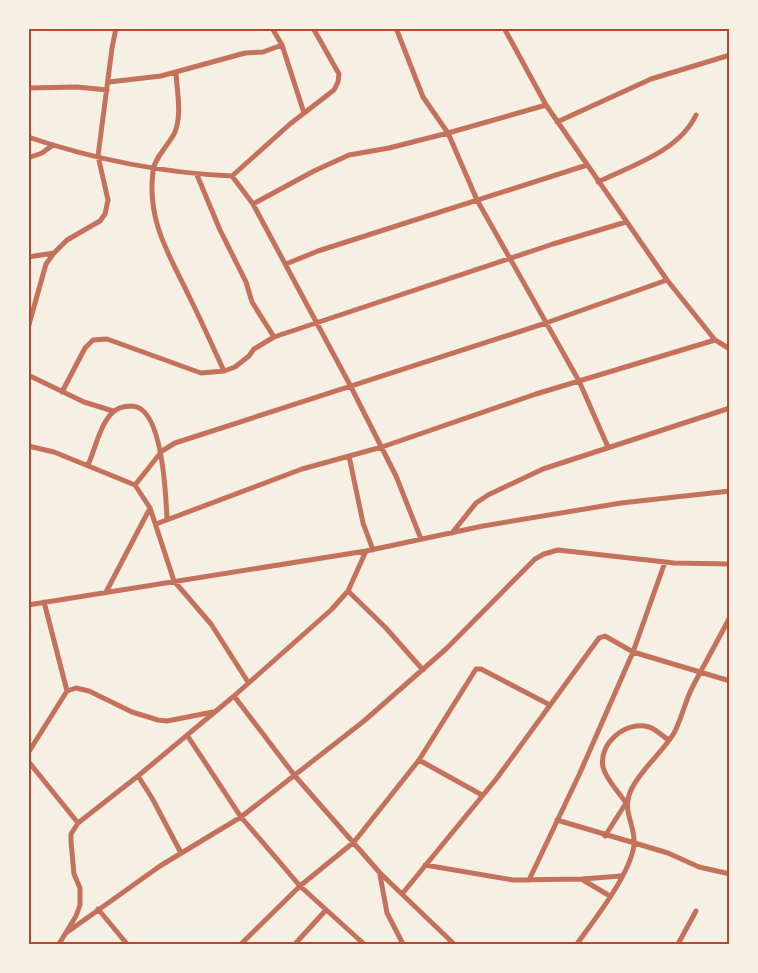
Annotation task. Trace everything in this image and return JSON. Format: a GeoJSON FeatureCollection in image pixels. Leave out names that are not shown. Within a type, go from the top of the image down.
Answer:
{"type":"FeatureCollection","features":[{"type":"Feature","properties":{"kind":"street"},"geometry":{"type":"LineString","coordinates":[[28,328],[46,264],[68,240],[100,221],[105,214],[108,200],[98,156],[116,28]]}},
{"type":"Feature","properties":{"kind":"street"},"geometry":{"type":"LineString","coordinates":[[272,28],[282,45],[304,113]]}},
{"type":"Feature","properties":{"kind":"street"},"geometry":{"type":"LineString","coordinates":[[28,137],[153,168],[197,175],[232,176],[334,90],[339,75],[313,28]]}},
{"type":"Feature","properties":{"kind":"street"},"geometry":{"type":"LineString","coordinates":[[396,28],[423,97],[448,133],[477,200],[579,381],[608,447]]}},
{"type":"Feature","properties":{"kind":"street"},"geometry":{"type":"LineString","coordinates":[[504,28],[546,105],[626,222],[667,280],[715,340],[729,349]]}},
{"type":"Feature","properties":{"kind":"street"},"geometry":{"type":"LineString","coordinates":[[109,82],[176,73],[245,53],[263,52],[282,45]]}},
{"type":"Feature","properties":{"kind":"street"},"geometry":{"type":"LineString","coordinates":[[557,122],[651,79],[729,56]]}},
{"type":"Feature","properties":{"kind":"street"},"geometry":{"type":"LineString","coordinates":[[176,73],[178,109],[176,130],[153,168],[151,196],[154,217],[169,258],[224,371]]}},
{"type":"Feature","properties":{"kind":"street"},"geometry":{"type":"LineString","coordinates":[[28,88],[77,87],[108,90]]}},
{"type":"Feature","properties":{"kind":"street"},"geometry":{"type":"LineString","coordinates":[[253,204],[349,155],[389,148],[546,105]]}},
{"type":"Feature","properties":{"kind":"street"},"geometry":{"type":"LineString","coordinates":[[598,182],[674,144],[690,129],[696,115]]}},
{"type":"Feature","properties":{"kind":"street"},"geometry":{"type":"LineString","coordinates":[[28,158],[42,153],[53,145]]}},
{"type":"Feature","properties":{"kind":"street"},"geometry":{"type":"LineString","coordinates":[[286,264],[318,250],[587,165]]}},
{"type":"Feature","properties":{"kind":"street"},"geometry":{"type":"LineString","coordinates":[[197,175],[220,230],[246,282],[252,302],[274,337]]}},
{"type":"Feature","properties":{"kind":"street"},"geometry":{"type":"LineString","coordinates":[[232,176],[253,204],[350,385],[396,476],[421,539]]}},
{"type":"Feature","properties":{"kind":"street"},"geometry":{"type":"LineString","coordinates":[[62,392],[85,348],[93,340],[107,339],[201,373],[224,371],[235,367],[254,349],[274,337],[626,222]]}},
{"type":"Feature","properties":{"kind":"street"},"geometry":{"type":"LineString","coordinates":[[28,257],[54,253]]}},
{"type":"Feature","properties":{"kind":"street"},"geometry":{"type":"LineString","coordinates":[[135,485],[162,451],[175,443],[546,323],[667,280]]}},
{"type":"Feature","properties":{"kind":"street"},"geometry":{"type":"LineString","coordinates":[[156,524],[302,470],[382,447],[579,381],[715,340]]}},
{"type":"Feature","properties":{"kind":"street"},"geometry":{"type":"LineString","coordinates":[[28,375],[62,392],[113,411]]}},
{"type":"Feature","properties":{"kind":"street"},"geometry":{"type":"LineString","coordinates":[[88,465],[106,420],[113,411],[126,406],[137,406],[144,411],[162,451],[167,520]]}},
{"type":"Feature","properties":{"kind":"street"},"geometry":{"type":"LineString","coordinates":[[452,533],[476,502],[543,469],[729,408]]}},
{"type":"Feature","properties":{"kind":"street"},"geometry":{"type":"LineString","coordinates":[[28,444],[88,465],[135,485],[150,508],[174,581],[212,624],[248,682]]}},
{"type":"Feature","properties":{"kind":"street"},"geometry":{"type":"LineString","coordinates":[[349,456],[363,523],[373,550]]}},
{"type":"Feature","properties":{"kind":"street"},"geometry":{"type":"LineString","coordinates":[[28,605],[373,550],[452,533],[621,503],[729,491]]}},
{"type":"Feature","properties":{"kind":"street"},"geometry":{"type":"LineString","coordinates":[[106,592],[150,508]]}},
{"type":"Feature","properties":{"kind":"street"},"geometry":{"type":"LineString","coordinates":[[66,933],[181,853],[241,817],[364,721],[446,649],[535,559],[558,550],[665,562],[729,564]]}},
{"type":"Feature","properties":{"kind":"street"},"geometry":{"type":"LineString","coordinates":[[59,945],[80,905],[80,888],[74,874],[71,842],[71,834],[78,823],[234,696],[331,610],[348,591],[366,551]]}},
{"type":"Feature","properties":{"kind":"street"},"geometry":{"type":"LineString","coordinates":[[529,880],[633,652],[665,562]]}},
{"type":"Feature","properties":{"kind":"street"},"geometry":{"type":"LineString","coordinates":[[348,591],[385,627],[423,670]]}},
{"type":"Feature","properties":{"kind":"street"},"geometry":{"type":"LineString","coordinates":[[44,602],[67,691]]}},
{"type":"Feature","properties":{"kind":"street"},"geometry":{"type":"LineString","coordinates":[[605,836],[642,773],[675,730],[693,686],[729,617]]}},
{"type":"Feature","properties":{"kind":"street"},"geometry":{"type":"LineString","coordinates":[[402,894],[497,778],[602,636],[633,652],[729,681]]}},
{"type":"Feature","properties":{"kind":"street"},"geometry":{"type":"LineString","coordinates":[[241,945],[300,886],[354,842],[419,760],[477,669],[550,705]]}},
{"type":"Feature","properties":{"kind":"street"},"geometry":{"type":"LineString","coordinates":[[28,753],[67,691],[76,688],[89,691],[132,712],[158,720],[167,721],[214,711]]}},
{"type":"Feature","properties":{"kind":"street"},"geometry":{"type":"LineString","coordinates":[[234,696],[295,776],[380,873],[453,945]]}},
{"type":"Feature","properties":{"kind":"street"},"geometry":{"type":"LineString","coordinates":[[577,945],[610,896],[632,856],[634,843],[626,803],[603,766],[604,755],[612,738],[623,729],[649,727],[669,740]]}},
{"type":"Feature","properties":{"kind":"street"},"geometry":{"type":"LineString","coordinates":[[187,735],[241,817],[300,886],[364,945]]}},
{"type":"Feature","properties":{"kind":"street"},"geometry":{"type":"LineString","coordinates":[[28,760],[78,823]]}},
{"type":"Feature","properties":{"kind":"street"},"geometry":{"type":"LineString","coordinates":[[419,760],[482,795]]}},
{"type":"Feature","properties":{"kind":"street"},"geometry":{"type":"LineString","coordinates":[[138,776],[181,853]]}},
{"type":"Feature","properties":{"kind":"street"},"geometry":{"type":"LineString","coordinates":[[557,820],[668,853],[699,867],[729,874]]}},
{"type":"Feature","properties":{"kind":"street"},"geometry":{"type":"LineString","coordinates":[[425,865],[501,878],[529,880],[621,876]]}},
{"type":"Feature","properties":{"kind":"street"},"geometry":{"type":"LineString","coordinates":[[380,873],[387,913],[403,945]]}},
{"type":"Feature","properties":{"kind":"street"},"geometry":{"type":"LineString","coordinates":[[582,879],[610,896]]}},
{"type":"Feature","properties":{"kind":"street"},"geometry":{"type":"LineString","coordinates":[[98,909],[127,945]]}},
{"type":"Feature","properties":{"kind":"street"},"geometry":{"type":"LineString","coordinates":[[295,945],[325,910]]}},
{"type":"Feature","properties":{"kind":"street"},"geometry":{"type":"LineString","coordinates":[[678,945],[696,910]]}}]}
